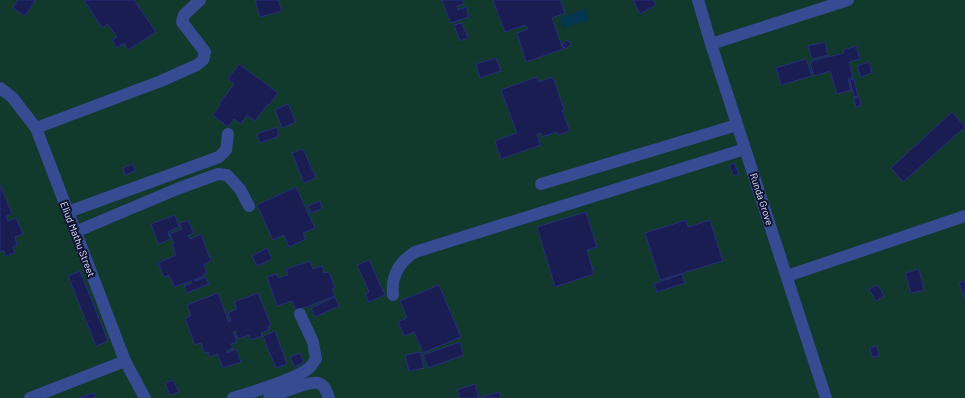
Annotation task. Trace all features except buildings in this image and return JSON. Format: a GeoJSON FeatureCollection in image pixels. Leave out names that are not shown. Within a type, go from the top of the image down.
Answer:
{"type":"FeatureCollection","features":[{"type":"Feature","properties":{"kind":"street"},"geometry":{"type":"LineString","coordinates":[[36,128],[160,81],[197,65],[203,60],[205,52],[182,22],[184,15],[200,0]]}},
{"type":"Feature","properties":{"kind":"street","name":"Runda Grove"},"geometry":{"type":"LineString","coordinates":[[698,0],[826,398]]}},
{"type":"Feature","properties":{"kind":"street"},"geometry":{"type":"LineString","coordinates":[[711,44],[848,0]]}},
{"type":"Feature","properties":{"kind":"street","name":"Eliud Mathu Street"},"geometry":{"type":"LineString","coordinates":[[0,88],[12,97],[36,128],[125,361],[145,398]]}},
{"type":"Feature","properties":{"kind":"street"},"geometry":{"type":"LineString","coordinates":[[541,184],[737,125]]}},
{"type":"Feature","properties":{"kind":"street"},"geometry":{"type":"LineString","coordinates":[[68,212],[219,157],[226,150],[228,134]]}},
{"type":"Feature","properties":{"kind":"street"},"geometry":{"type":"LineString","coordinates":[[393,295],[392,286],[394,275],[406,257],[415,252],[745,149]]}},
{"type":"Feature","properties":{"kind":"street"},"geometry":{"type":"LineString","coordinates":[[75,232],[218,174],[227,176],[240,189],[249,206]]}},
{"type":"Feature","properties":{"kind":"street"},"geometry":{"type":"LineString","coordinates":[[787,276],[965,216]]}},
{"type":"Feature","properties":{"kind":"street"},"geometry":{"type":"LineString","coordinates":[[234,398],[280,382],[299,374],[310,367],[316,359],[313,342],[300,314]]}},
{"type":"Feature","properties":{"kind":"street"},"geometry":{"type":"LineString","coordinates":[[30,398],[125,361]]}},
{"type":"Feature","properties":{"kind":"street"},"geometry":{"type":"LineString","coordinates":[[269,398],[309,384],[317,383],[326,389],[329,398]]}},
{"type":"Feature","properties":{"kind":"green space"},"geometry":{"type":"Polygon","coordinates":[[[0,0],[965,0],[965,398],[0,398],[0,0]]]}},
{"type":"Feature","properties":{"kind":"water"},"geometry":{"type":"Polygon","coordinates":[[[585,9],[589,20],[563,28],[560,18],[585,9]]]}}]}
